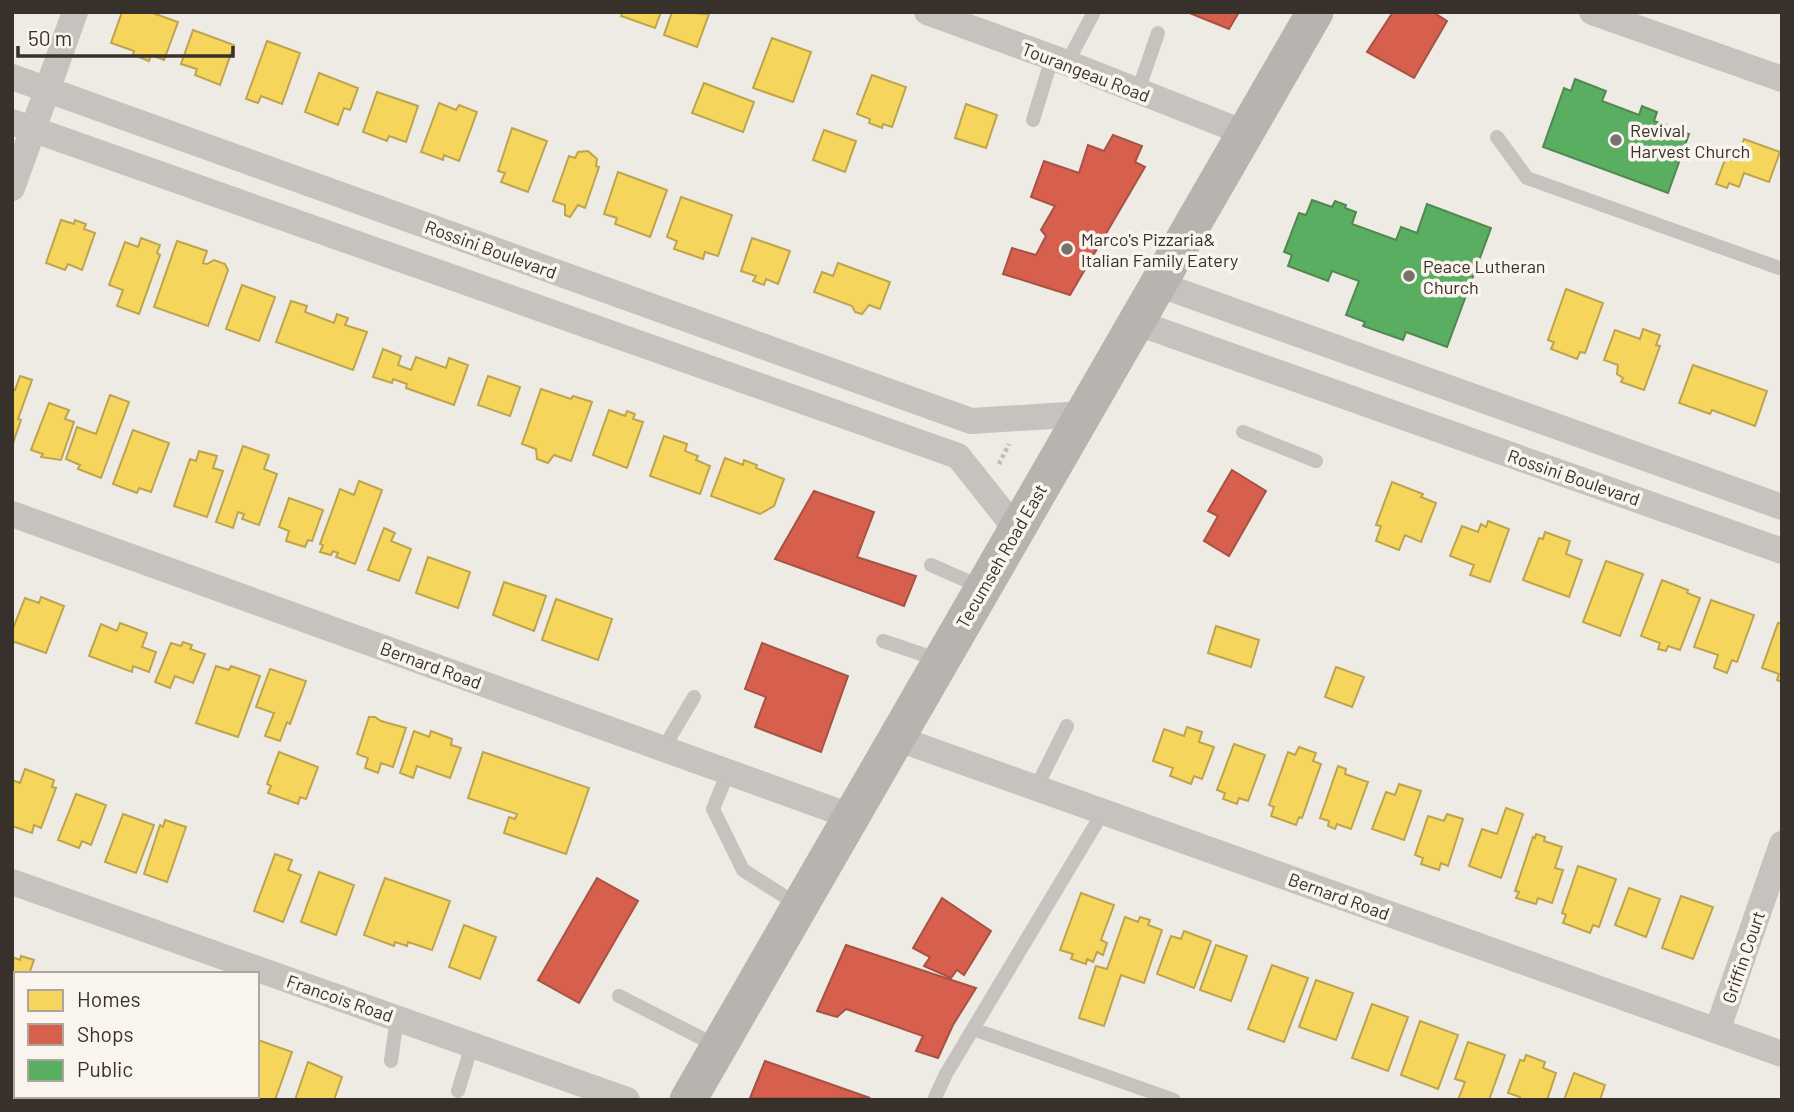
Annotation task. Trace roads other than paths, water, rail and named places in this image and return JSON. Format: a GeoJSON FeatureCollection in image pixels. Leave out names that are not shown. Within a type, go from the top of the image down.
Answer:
{"type":"FeatureCollection","features":[{"type":"Feature","properties":{"kind":"main road","name":"Tecumseh Road East"},"geometry":{"type":"LineString","coordinates":[[688,1100],[1315,12]]}},
{"type":"Feature","properties":{"kind":"street"},"geometry":{"type":"LineString","coordinates":[[12,188],[23,125],[47,90],[75,12]]}},
{"type":"Feature","properties":{"kind":"street","name":"Tourangeau Road"},"geometry":{"type":"LineString","coordinates":[[927,12],[1245,133]]}},
{"type":"Feature","properties":{"kind":"street"},"geometry":{"type":"LineString","coordinates":[[1592,12],[1782,79]]}},
{"type":"Feature","properties":{"kind":"street","name":"Rossini Boulevard"},"geometry":{"type":"LineString","coordinates":[[12,77],[971,421],[1083,414]]}},
{"type":"Feature","properties":{"kind":"street"},"geometry":{"type":"LineString","coordinates":[[23,125],[958,456],[1016,529]]}},
{"type":"Feature","properties":{"kind":"street"},"geometry":{"type":"LineString","coordinates":[[1157,284],[1782,507]]}},
{"type":"Feature","properties":{"kind":"street","name":"Rossini Boulevard"},"geometry":{"type":"LineString","coordinates":[[1135,322],[1782,551]]}},
{"type":"Feature","properties":{"kind":"street"},"geometry":{"type":"LineString","coordinates":[[1366,404],[1378,363]]}},
{"type":"Feature","properties":{"kind":"street"},"geometry":{"type":"LineString","coordinates":[[958,456],[971,421]]}},
{"type":"Feature","properties":{"kind":"street","name":"Bernard Road"},"geometry":{"type":"LineString","coordinates":[[12,514],[850,816]]}},
{"type":"Feature","properties":{"kind":"street","name":"Bernard Road"},"geometry":{"type":"LineString","coordinates":[[896,738],[1782,1054]]}},
{"type":"Feature","properties":{"kind":"street","name":"Griffin Court"},"geometry":{"type":"LineString","coordinates":[[1717,1031],[1782,844]]}},
{"type":"Feature","properties":{"kind":"street","name":"Francois Road"},"geometry":{"type":"LineString","coordinates":[[12,882],[627,1100]]}},
{"type":"Feature","properties":{"kind":"lane"},"geometry":{"type":"LineString","coordinates":[[1033,120],[1060,61],[1094,12]]}},
{"type":"Feature","properties":{"kind":"lane"},"geometry":{"type":"LineString","coordinates":[[1138,92],[1158,33]]}},
{"type":"Feature","properties":{"kind":"lane"},"geometry":{"type":"LineString","coordinates":[[1497,137],[1527,178],[1782,269]]}},
{"type":"Feature","properties":{"kind":"lane"},"geometry":{"type":"LineString","coordinates":[[1242,432],[1316,461]]}},
{"type":"Feature","properties":{"kind":"lane"},"geometry":{"type":"LineString","coordinates":[[931,565],[982,588]]}},
{"type":"Feature","properties":{"kind":"lane"},"geometry":{"type":"LineString","coordinates":[[883,641],[940,661]]}},
{"type":"Feature","properties":{"kind":"lane"},"geometry":{"type":"LineString","coordinates":[[663,749],[694,697]]}},
{"type":"Feature","properties":{"kind":"lane"},"geometry":{"type":"LineString","coordinates":[[1036,788],[1067,726]]}},
{"type":"Feature","properties":{"kind":"lane"},"geometry":{"type":"LineString","coordinates":[[728,772],[713,809],[743,870],[799,905]]}},
{"type":"Feature","properties":{"kind":"lane"},"geometry":{"type":"LineString","coordinates":[[934,1100],[946,1074],[1103,812]]}},
{"type":"Feature","properties":{"kind":"lane"},"geometry":{"type":"LineString","coordinates":[[619,996],[718,1046]]}},
{"type":"Feature","properties":{"kind":"lane"},"geometry":{"type":"LineString","coordinates":[[391,1061],[397,1018]]}},
{"type":"Feature","properties":{"kind":"lane"},"geometry":{"type":"LineString","coordinates":[[973,1029],[1174,1100]]}},
{"type":"Feature","properties":{"kind":"lane"},"geometry":{"type":"LineString","coordinates":[[458,1091],[472,1045]]}},
{"type":"Feature","properties":{"kind":"place","name":"Revival Harvest Church"},"geometry":{"type":"Point","coordinates":[1616,140]}},
{"type":"Feature","properties":{"kind":"place","name":"Marco's Pizzaria& Italian Family Eatery"},"geometry":{"type":"Point","coordinates":[1067,249]}},
{"type":"Feature","properties":{"kind":"place","name":"Peace Lutheran Church"},"geometry":{"type":"Point","coordinates":[1409,276]}}]}
